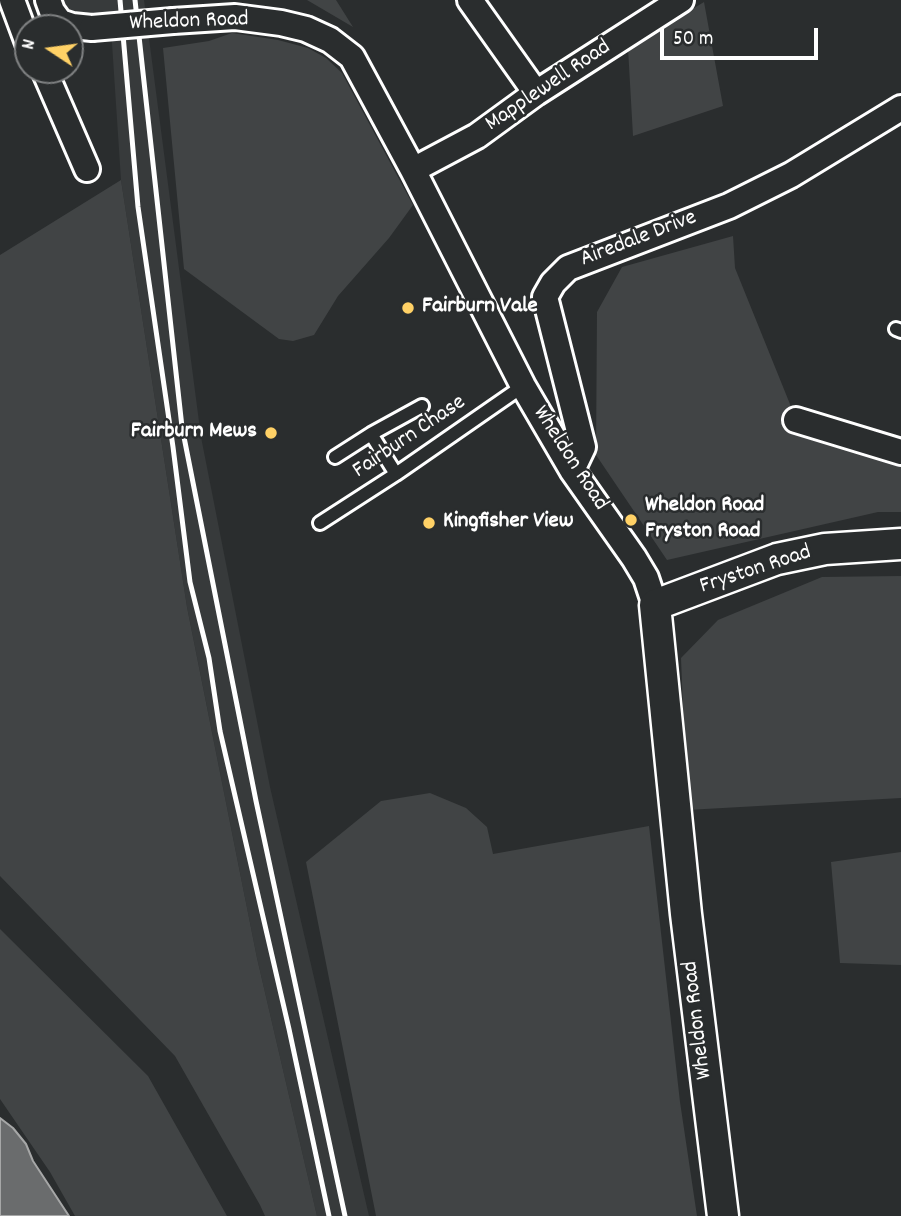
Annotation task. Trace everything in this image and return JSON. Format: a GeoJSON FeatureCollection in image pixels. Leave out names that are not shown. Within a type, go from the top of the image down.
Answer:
{"type":"FeatureCollection","features":[{"type":"Feature","properties":{"kind":"street","name":"Wheldon Road"},"geometry":{"type":"LineString","coordinates":[[48,0],[60,22],[72,26],[92,28],[235,17],[306,29],[330,40],[352,57],[523,386],[572,470],[646,578],[655,606],[686,914],[723,1216]]}},
{"type":"Feature","properties":{"kind":"street"},"geometry":{"type":"LineString","coordinates":[[470,0],[536,93]]}},
{"type":"Feature","properties":{"kind":"street","name":"Mapplewell Road"},"geometry":{"type":"LineString","coordinates":[[413,170],[477,136],[667,4]]}},
{"type":"Feature","properties":{"kind":"street"},"geometry":{"type":"LineString","coordinates":[[50,84],[88,169]]}},
{"type":"Feature","properties":{"kind":"street","name":"Airedale Drive"},"geometry":{"type":"LineString","coordinates":[[572,470],[583,447],[545,297],[553,283],[568,268],[742,200],[791,175],[901,108]]}},
{"type":"Feature","properties":{"kind":"street"},"geometry":{"type":"LineString","coordinates":[[796,420],[901,452]]}},
{"type":"Feature","properties":{"kind":"street","name":"Fryston Road"},"geometry":{"type":"LineString","coordinates":[[655,606],[777,559],[825,550],[901,544]]}},
{"type":"Feature","properties":{"kind":"lane","name":"Fairburn Chase"},"geometry":{"type":"LineString","coordinates":[[320,523],[523,386]]}},
{"type":"Feature","properties":{"kind":"lane"},"geometry":{"type":"LineString","coordinates":[[335,457],[422,406]]}},
{"type":"Feature","properties":{"kind":"lane"},"geometry":{"type":"LineString","coordinates":[[371,434],[396,474]]}},
{"type":"Feature","properties":{"kind":"shaded area"},"geometry":{"type":"Polygon","coordinates":[[[63,0],[144,0],[201,437],[270,787],[369,1216],[317,1216],[257,958],[187,607],[121,180],[110,13],[84,16],[67,8],[63,0]]]}},
{"type":"Feature","properties":{"kind":"shaded area"},"geometry":{"type":"Polygon","coordinates":[[[307,0],[336,0],[353,27],[307,0]]]}},
{"type":"Feature","properties":{"kind":"shaded area"},"geometry":{"type":"Polygon","coordinates":[[[704,2],[723,106],[633,136],[628,48],[704,2]]]}},
{"type":"Feature","properties":{"kind":"shaded area"},"geometry":{"type":"Polygon","coordinates":[[[232,33],[308,48],[326,58],[342,73],[413,205],[389,238],[338,296],[314,335],[293,341],[279,339],[184,269],[163,48],[209,41],[232,33]]]}},
{"type":"Feature","properties":{"kind":"shaded area"},"geometry":{"type":"Polygon","coordinates":[[[121,180],[187,607],[257,958],[317,1216],[265,1216],[175,1056],[0,876],[0,255],[121,180]]]}},
{"type":"Feature","properties":{"kind":"shaded area"},"geometry":{"type":"Polygon","coordinates":[[[733,236],[735,268],[796,419],[901,452],[901,512],[878,512],[667,560],[596,455],[597,312],[622,267],[733,236]]]}},
{"type":"Feature","properties":{"kind":"shaded area"},"geometry":{"type":"Polygon","coordinates":[[[901,576],[901,798],[687,810],[681,658],[718,620],[822,577],[901,576]]]}},
{"type":"Feature","properties":{"kind":"shaded area"},"geometry":{"type":"Polygon","coordinates":[[[430,793],[466,808],[487,827],[493,854],[649,826],[680,1102],[697,1216],[376,1216],[306,862],[381,801],[430,793]]]}},
{"type":"Feature","properties":{"kind":"shaded area"},"geometry":{"type":"Polygon","coordinates":[[[901,852],[901,965],[840,963],[831,862],[901,852]]]}},
{"type":"Feature","properties":{"kind":"shaded area"},"geometry":{"type":"Polygon","coordinates":[[[0,929],[148,1076],[227,1216],[75,1216],[50,1172],[0,1099],[0,929]]]}},
{"type":"Feature","properties":{"kind":"shaded area"},"geometry":{"type":"Polygon","coordinates":[[[0,1118],[13,1128],[26,1144],[33,1161],[69,1216],[0,1216],[0,1118]]]}},
{"type":"Feature","properties":{"kind":"railway"},"geometry":{"type":"LineString","coordinates":[[120,0],[138,207],[190,582],[209,658],[220,731],[329,1216]]}},
{"type":"Feature","properties":{"kind":"railway"},"geometry":{"type":"LineString","coordinates":[[135,0],[182,427],[256,801],[345,1216]]}},
{"type":"Feature","properties":{"kind":"place","name":"Fairburn Vale"},"geometry":{"type":"Point","coordinates":[408,308]}},
{"type":"Feature","properties":{"kind":"place","name":"Fairburn Mews"},"geometry":{"type":"Point","coordinates":[271,433]}},
{"type":"Feature","properties":{"kind":"place","name":"Wheldon Road Fryston Road"},"geometry":{"type":"Point","coordinates":[631,520]}},
{"type":"Feature","properties":{"kind":"place","name":"Kingfisher View"},"geometry":{"type":"Point","coordinates":[429,523]}}]}
